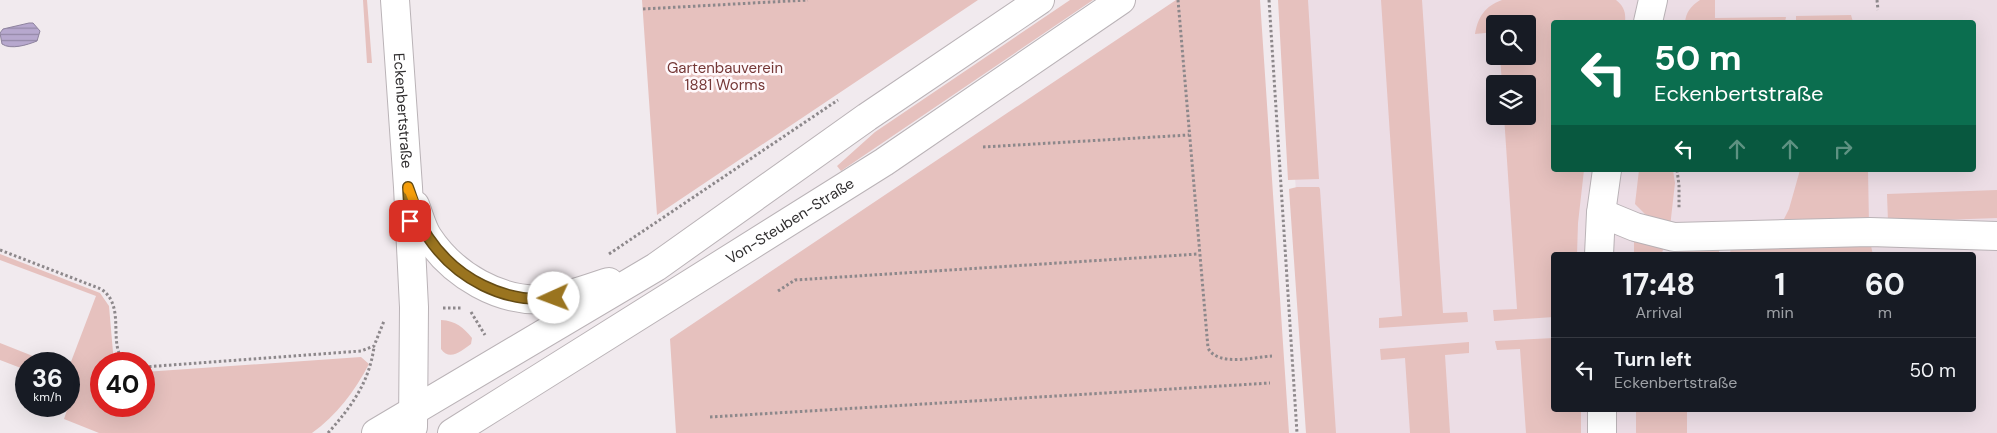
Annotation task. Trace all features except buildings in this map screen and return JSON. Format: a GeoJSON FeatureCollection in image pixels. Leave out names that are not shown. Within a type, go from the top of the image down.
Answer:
{"type":"FeatureCollection","features":[{"type":"Feature","properties":{"kind":"street","name":"Eckenbertstraße"},"geometry":{"type":"LineString","coordinates":[[395,0],[414,307],[413,422]]}},
{"type":"Feature","properties":{"kind":"street"},"geometry":{"type":"LineString","coordinates":[[376,433],[413,422],[500,359],[656,266],[867,117],[1040,0]]}},
{"type":"Feature","properties":{"kind":"street","name":"Von-Steuben-Straße"},"geometry":{"type":"LineString","coordinates":[[452,433],[884,162],[1121,0]]}},
{"type":"Feature","properties":{"kind":"street"},"geometry":{"type":"LineString","coordinates":[[1648,20],[1653,0]]}},
{"type":"Feature","properties":{"kind":"street"},"geometry":{"type":"LineString","coordinates":[[1599,252],[1601,212],[1607,172]]}},
{"type":"Feature","properties":{"kind":"street"},"geometry":{"type":"LineString","coordinates":[[408,187],[427,236],[442,255],[480,284],[508,296],[544,299],[564,296],[656,266]]}},
{"type":"Feature","properties":{"kind":"street"},"geometry":{"type":"LineString","coordinates":[[1601,212],[1635,227],[1674,237],[1870,232],[1997,236]]}},
{"type":"Feature","properties":{"kind":"street"},"geometry":{"type":"LineString","coordinates":[[1602,412],[1602,433]]}},
{"type":"Feature","properties":{"kind":"path"},"geometry":{"type":"LineString","coordinates":[[643,9],[808,0]]}},
{"type":"Feature","properties":{"kind":"path"},"geometry":{"type":"LineString","coordinates":[[1178,0],[1206,339],[1210,353],[1220,359],[1272,356]]}},
{"type":"Feature","properties":{"kind":"path"},"geometry":{"type":"LineString","coordinates":[[1269,0],[1297,433]]}},
{"type":"Feature","properties":{"kind":"path"},"geometry":{"type":"LineString","coordinates":[[1877,0],[1878,10]]}},
{"type":"Feature","properties":{"kind":"path"},"geometry":{"type":"LineString","coordinates":[[609,254],[838,99]]}},
{"type":"Feature","properties":{"kind":"path"},"geometry":{"type":"LineString","coordinates":[[983,148],[1189,136]]}},
{"type":"Feature","properties":{"kind":"path"},"geometry":{"type":"LineString","coordinates":[[0,250],[108,293],[114,305],[119,352]]}},
{"type":"Feature","properties":{"kind":"path"},"geometry":{"type":"LineString","coordinates":[[778,291],[794,280],[1198,254]]}},
{"type":"Feature","properties":{"kind":"path"},"geometry":{"type":"LineString","coordinates":[[328,433],[344,415],[358,394],[371,366],[374,346],[388,307],[468,308],[500,359]]}},
{"type":"Feature","properties":{"kind":"path"},"geometry":{"type":"LineString","coordinates":[[155,366],[361,351],[374,346]]}},
{"type":"Feature","properties":{"kind":"path"},"geometry":{"type":"LineString","coordinates":[[710,417],[1270,383]]}},
{"type":"Feature","properties":{"kind":"shaded area"},"geometry":{"type":"Polygon","coordinates":[[[1284,0],[1997,0],[1997,433],[1311,433],[1284,0]]]}},
{"type":"Feature","properties":{"kind":"shaded area"},"geometry":{"type":"Polygon","coordinates":[[[33,23],[40,31],[37,41],[14,47],[2,44],[0,33],[3,29],[33,23]]]}},
{"type":"Feature","properties":{"kind":"green space"},"geometry":{"type":"Polygon","coordinates":[[[363,0],[367,0],[372,63],[367,63],[363,0]]]}},
{"type":"Feature","properties":{"kind":"green space","name":"Gartenbauverein 1881 Worms"},"geometry":{"type":"Polygon","coordinates":[[[642,0],[978,0],[657,215],[642,0]]]}},
{"type":"Feature","properties":{"kind":"green space"},"geometry":{"type":"Polygon","coordinates":[[[1070,0],[1093,0],[841,171],[837,166],[875,132],[1070,0]]]}},
{"type":"Feature","properties":{"kind":"green space"},"geometry":{"type":"Polygon","coordinates":[[[1176,0],[1260,0],[1289,433],[676,433],[670,339],[1176,0]]]}},
{"type":"Feature","properties":{"kind":"green space"},"geometry":{"type":"Polygon","coordinates":[[[1278,0],[1308,0],[1319,179],[1288,180],[1278,0]]]}},
{"type":"Feature","properties":{"kind":"green space"},"geometry":{"type":"Polygon","coordinates":[[[1381,0],[1422,0],[1443,313],[1467,312],[1468,322],[1379,328],[1379,318],[1402,316],[1381,0]]]}},
{"type":"Feature","properties":{"kind":"green space"},"geometry":{"type":"Polygon","coordinates":[[[1502,0],[1616,0],[1623,7],[1625,13],[1625,20],[1551,20],[1551,172],[1584,172],[1578,223],[1577,252],[1551,252],[1551,317],[1494,321],[1493,310],[1517,309],[1505,125],[1536,125],[1536,75],[1501,75],[1501,65],[1536,65],[1536,15],[1486,15],[1486,33],[1475,34],[1480,17],[1491,5],[1502,0]]]}},
{"type":"Feature","properties":{"kind":"green space"},"geometry":{"type":"Polygon","coordinates":[[[1700,0],[1715,0],[1715,18],[1786,17],[1785,20],[1685,20],[1686,15],[1700,0]]]}},
{"type":"Feature","properties":{"kind":"green space"},"geometry":{"type":"Polygon","coordinates":[[[1851,15],[1852,20],[1796,20],[1796,16],[1851,15]]]}},
{"type":"Feature","properties":{"kind":"green space"},"geometry":{"type":"Polygon","coordinates":[[[1639,172],[1673,172],[1675,183],[1670,227],[1649,218],[1635,204],[1639,172]]]}},
{"type":"Feature","properties":{"kind":"green space"},"geometry":{"type":"Polygon","coordinates":[[[1799,172],[1868,172],[1869,224],[1781,225],[1789,209],[1799,172]]]}},
{"type":"Feature","properties":{"kind":"green space"},"geometry":{"type":"Polygon","coordinates":[[[1319,187],[1320,189],[1336,433],[1306,433],[1289,189],[1319,187]]]}},
{"type":"Feature","properties":{"kind":"green space"},"geometry":{"type":"Polygon","coordinates":[[[1997,190],[1997,218],[1888,222],[1887,194],[1997,190]]]}},
{"type":"Feature","properties":{"kind":"green space"},"geometry":{"type":"Polygon","coordinates":[[[1634,238],[1665,245],[1662,252],[1634,252],[1634,238]]]}},
{"type":"Feature","properties":{"kind":"green space"},"geometry":{"type":"Polygon","coordinates":[[[1870,241],[1872,252],[1730,252],[1731,244],[1870,241]]]}},
{"type":"Feature","properties":{"kind":"green space"},"geometry":{"type":"Polygon","coordinates":[[[1719,244],[1719,252],[1679,252],[1682,245],[1719,244]]]}},
{"type":"Feature","properties":{"kind":"green space"},"geometry":{"type":"Polygon","coordinates":[[[0,254],[100,293],[109,306],[113,352],[90,352],[90,417],[155,417],[155,371],[361,357],[369,364],[358,384],[344,402],[329,419],[312,433],[99,433],[64,419],[65,417],[80,417],[80,352],[75,352],[96,296],[0,260],[0,254]]]}},
{"type":"Feature","properties":{"kind":"green space"},"geometry":{"type":"Polygon","coordinates":[[[441,320],[455,323],[462,328],[472,338],[471,344],[456,354],[448,355],[445,353],[441,349],[441,320]]]}},
{"type":"Feature","properties":{"kind":"green space"},"geometry":{"type":"Polygon","coordinates":[[[1551,338],[1551,412],[1581,412],[1581,433],[1526,433],[1520,349],[1497,350],[1495,341],[1551,338]]]}},
{"type":"Feature","properties":{"kind":"green space"},"geometry":{"type":"Polygon","coordinates":[[[1469,342],[1469,353],[1445,355],[1450,433],[1410,433],[1405,358],[1381,360],[1380,349],[1469,342]]]}},
{"type":"Feature","properties":{"kind":"green space"},"geometry":{"type":"Polygon","coordinates":[[[0,343],[23,352],[15,352],[15,366],[0,360],[0,343]]]}},
{"type":"Feature","properties":{"kind":"green space"},"geometry":{"type":"Polygon","coordinates":[[[1636,412],[1687,412],[1687,433],[1636,433],[1636,412]]]}},
{"type":"Feature","properties":{"kind":"slow traffic"},"geometry":{"type":"LineString","coordinates":[[408,190],[408,187],[424,228]]}},
{"type":"Feature","properties":{"kind":"route"},"geometry":{"type":"LineString","coordinates":[[410,221],[408,187],[427,236],[442,255],[458,269],[480,284],[508,296],[554,298]]}}]}
